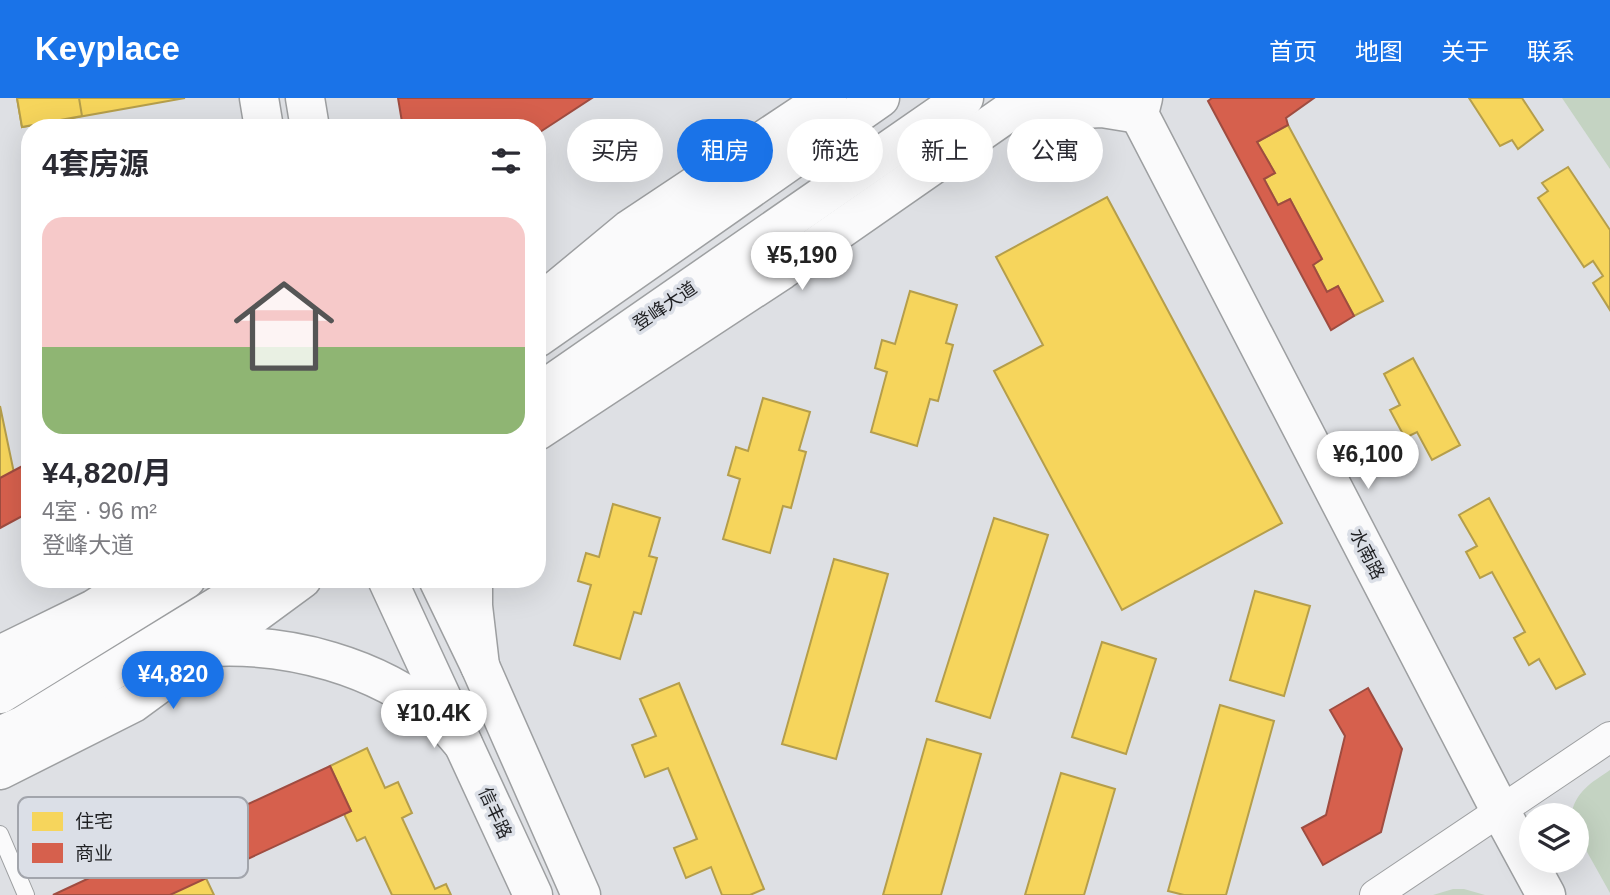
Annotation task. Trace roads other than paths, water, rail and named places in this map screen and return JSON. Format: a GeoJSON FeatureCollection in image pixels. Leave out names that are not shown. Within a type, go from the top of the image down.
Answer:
{"type":"FeatureCollection","features":[{"type":"Feature","properties":{"kind":"main road"},"geometry":{"type":"LineString","coordinates":[[259,98],[262,119]]}},
{"type":"Feature","properties":{"kind":"main road"},"geometry":{"type":"LineString","coordinates":[[305,98],[308,119]]}},
{"type":"Feature","properties":{"kind":"main road"},"geometry":{"type":"LineString","coordinates":[[546,321],[630,229],[827,98]]}},
{"type":"Feature","properties":{"kind":"main road"},"geometry":{"type":"LineString","coordinates":[[546,322],[880,98]]}},
{"type":"Feature","properties":{"kind":"main road","name":"登峰大道"},"geometry":{"type":"LineString","coordinates":[[546,388],[964,98]]}},
{"type":"Feature","properties":{"kind":"main road"},"geometry":{"type":"LineString","coordinates":[[546,425],[782,270],[1019,106],[1141,106]]}},
{"type":"Feature","properties":{"kind":"main road","name":"水南路"},"geometry":{"type":"LineString","coordinates":[[1141,106],[1501,812],[1546,895]]}},
{"type":"Feature","properties":{"kind":"main road"},"geometry":{"type":"LineString","coordinates":[[546,405],[573,369]]}},
{"type":"Feature","properties":{"kind":"main road"},"geometry":{"type":"LineString","coordinates":[[0,655],[94,609],[154,588]]}},
{"type":"Feature","properties":{"kind":"main road"},"geometry":{"type":"LineString","coordinates":[[0,694],[159,588]]}},
{"type":"Feature","properties":{"kind":"main road"},"geometry":{"type":"LineString","coordinates":[[0,736],[24,725],[247,588]]}},
{"type":"Feature","properties":{"kind":"main road"},"geometry":{"type":"LineString","coordinates":[[0,770],[133,703],[290,588]]}},
{"type":"Feature","properties":{"kind":"main road","name":"信丰路"},"geometry":{"type":"LineString","coordinates":[[391,588],[533,895]]}},
{"type":"Feature","properties":{"kind":"main road"},"geometry":{"type":"LineString","coordinates":[[442,588],[480,666],[581,895]]}},
{"type":"Feature","properties":{"kind":"main road"},"geometry":{"type":"LineString","coordinates":[[473,588],[480,666]]}},
{"type":"Feature","properties":{"kind":"main road"},"geometry":{"type":"LineString","coordinates":[[137,656],[211,647],[264,648],[295,652],[356,670],[413,699],[439,718],[463,744]]}},
{"type":"Feature","properties":{"kind":"street"},"geometry":{"type":"LineString","coordinates":[[1375,895],[1610,737]]}},
{"type":"Feature","properties":{"kind":"lane"},"geometry":{"type":"LineString","coordinates":[[0,834],[18,876]]}},
{"type":"Feature","properties":{"kind":"lane"},"geometry":{"type":"LineString","coordinates":[[19,878],[26,895]]}}]}
